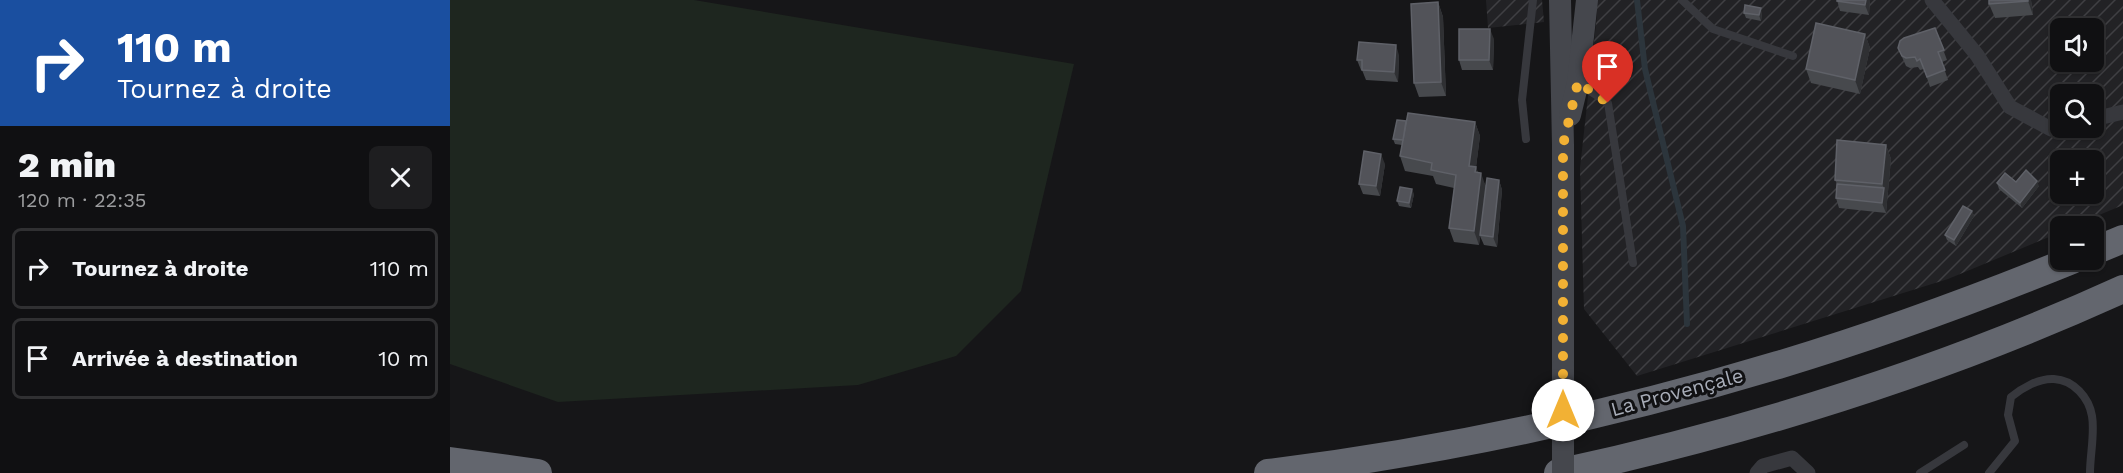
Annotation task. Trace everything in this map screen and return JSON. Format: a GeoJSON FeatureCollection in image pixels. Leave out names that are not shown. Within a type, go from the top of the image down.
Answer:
{"type":"FeatureCollection","features":[{"type":"Feature","properties":{"kind":"highway"},"geometry":{"type":"LineString","coordinates":[[2104,247],[2123,239]]}},
{"type":"Feature","properties":{"kind":"highway","name":"La Provençale"},"geometry":{"type":"LineString","coordinates":[[1268,473],[1443,447],[1579,417],[1778,366],[1907,323],[2050,268]]}},
{"type":"Feature","properties":{"kind":"highway"},"geometry":{"type":"LineString","coordinates":[[1558,473],[1628,458],[1867,389],[1981,348],[2123,289]]}},
{"type":"Feature","properties":{"kind":"highway"},"geometry":{"type":"LineString","coordinates":[[450,461],[538,473]]}},
{"type":"Feature","properties":{"kind":"main road"},"geometry":{"type":"LineString","coordinates":[[1560,0],[1563,145],[1563,473]]}},
{"type":"Feature","properties":{"kind":"main road"},"geometry":{"type":"LineString","coordinates":[[1563,145],[1578,82],[1587,0]]}},
{"type":"Feature","properties":{"kind":"street"},"geometry":{"type":"LineString","coordinates":[[1932,0],[1977,55],[2010,107],[2050,125]]}},
{"type":"Feature","properties":{"kind":"street"},"geometry":{"type":"LineString","coordinates":[[2104,117],[2123,112]]}},
{"type":"Feature","properties":{"kind":"street"},"geometry":{"type":"LineString","coordinates":[[1756,473],[1763,466],[1792,458],[1808,473]]}},
{"type":"Feature","properties":{"kind":"lane"},"geometry":{"type":"LineString","coordinates":[[1526,139],[1522,100],[1533,0]]}},
{"type":"Feature","properties":{"kind":"lane"},"geometry":{"type":"LineString","coordinates":[[1565,0],[1570,28]]}},
{"type":"Feature","properties":{"kind":"lane"},"geometry":{"type":"LineString","coordinates":[[1682,0],[1713,29],[1793,56]]}},
{"type":"Feature","properties":{"kind":"lane"},"geometry":{"type":"LineString","coordinates":[[1573,50],[1578,82],[1608,103],[1633,263]]}},
{"type":"Feature","properties":{"kind":"lane"},"geometry":{"type":"LineString","coordinates":[[1989,473],[2015,441],[2008,415],[2011,396],[2025,386],[2054,378],[2069,384],[2085,396],[2092,417],[2090,473]]}},
{"type":"Feature","properties":{"kind":"lane"},"geometry":{"type":"LineString","coordinates":[[1920,473],[1965,445]]}},
{"type":"Feature","properties":{"kind":"shaded area"},"geometry":{"type":"Polygon","coordinates":[[[450,0],[694,0],[1074,64],[1021,291],[956,356],[858,385],[558,402],[450,364],[450,0]]]}},
{"type":"Feature","properties":{"kind":"shaded area"},"geometry":{"type":"Polygon","coordinates":[[[1486,0],[1542,0],[1544,22],[1488,28],[1486,0]]]}},
{"type":"Feature","properties":{"kind":"shaded area"},"geometry":{"type":"Polygon","coordinates":[[[1596,0],[2123,0],[2123,205],[2097,216],[2050,216],[2050,237],[1948,279],[1637,376],[1584,309],[1580,168],[1597,15],[1596,0]]]}},
{"type":"Feature","properties":{"kind":"building"},"geometry":{"type":"Polygon","coordinates":[[[1837,0],[1866,0],[1865,5],[1837,0]]]}},
{"type":"Feature","properties":{"kind":"building"},"geometry":{"type":"Polygon","coordinates":[[[1989,0],[2028,0],[2028,1],[1989,4],[1989,0]]]}},
{"type":"Feature","properties":{"kind":"building"},"geometry":{"type":"Polygon","coordinates":[[[1438,2],[1441,82],[1414,83],[1411,4],[1438,2]]]}},
{"type":"Feature","properties":{"kind":"building"},"geometry":{"type":"Polygon","coordinates":[[[1745,5],[1761,8],[1759,15],[1744,13],[1745,5]]]}},
{"type":"Feature","properties":{"kind":"building"},"geometry":{"type":"Polygon","coordinates":[[[1816,23],[1865,34],[1855,80],[1806,69],[1816,23]]]}},
{"type":"Feature","properties":{"kind":"building"},"geometry":{"type":"Polygon","coordinates":[[[1935,28],[1944,50],[1938,52],[1945,70],[1927,77],[1920,59],[1917,61],[1915,57],[1902,56],[1898,48],[1900,41],[1904,38],[1935,28]]]}},
{"type":"Feature","properties":{"kind":"building"},"geometry":{"type":"Polygon","coordinates":[[[1459,29],[1490,29],[1489,60],[1459,60],[1459,29]]]}},
{"type":"Feature","properties":{"kind":"building"},"geometry":{"type":"Polygon","coordinates":[[[1359,42],[1396,45],[1394,72],[1362,70],[1362,60],[1357,60],[1359,42]]]}},
{"type":"Feature","properties":{"kind":"building"},"geometry":{"type":"Polygon","coordinates":[[[1408,113],[1475,122],[1469,166],[1476,167],[1475,172],[1481,173],[1474,231],[1449,228],[1456,175],[1431,170],[1432,163],[1400,156],[1408,113]]]}},
{"type":"Feature","properties":{"kind":"building"},"geometry":{"type":"Polygon","coordinates":[[[1397,120],[1406,121],[1403,140],[1393,139],[1397,120]]]}},
{"type":"Feature","properties":{"kind":"building"},"geometry":{"type":"Polygon","coordinates":[[[1837,140],[1886,145],[1882,184],[1835,180],[1837,140]]]}},
{"type":"Feature","properties":{"kind":"building"},"geometry":{"type":"Polygon","coordinates":[[[1364,151],[1381,154],[1376,186],[1359,184],[1364,151]]]}},
{"type":"Feature","properties":{"kind":"building"},"geometry":{"type":"Polygon","coordinates":[[[2026,170],[2037,181],[2020,203],[1997,183],[2005,173],[2016,182],[2026,170]]]}},
{"type":"Feature","properties":{"kind":"building"},"geometry":{"type":"Polygon","coordinates":[[[1487,178],[1499,180],[1493,237],[1480,235],[1487,178]]]}},
{"type":"Feature","properties":{"kind":"building"},"geometry":{"type":"Polygon","coordinates":[[[1837,184],[1884,188],[1882,203],[1836,198],[1837,184]]]}},
{"type":"Feature","properties":{"kind":"building"},"geometry":{"type":"Polygon","coordinates":[[[1400,187],[1412,189],[1409,203],[1397,201],[1400,187]]]}},
{"type":"Feature","properties":{"kind":"building"},"geometry":{"type":"Polygon","coordinates":[[[1963,206],[1972,211],[1954,240],[1945,235],[1963,206]]]}},
{"type":"Feature","properties":{"kind":"waterway"},"geometry":{"type":"LineString","coordinates":[[1637,0],[1645,69],[1683,226],[1687,324]]}},
{"type":"Feature","properties":{"kind":"route"},"geometry":{"type":"LineString","coordinates":[[1563,410],[1563,145],[1578,82],[1608,103]]}}]}
